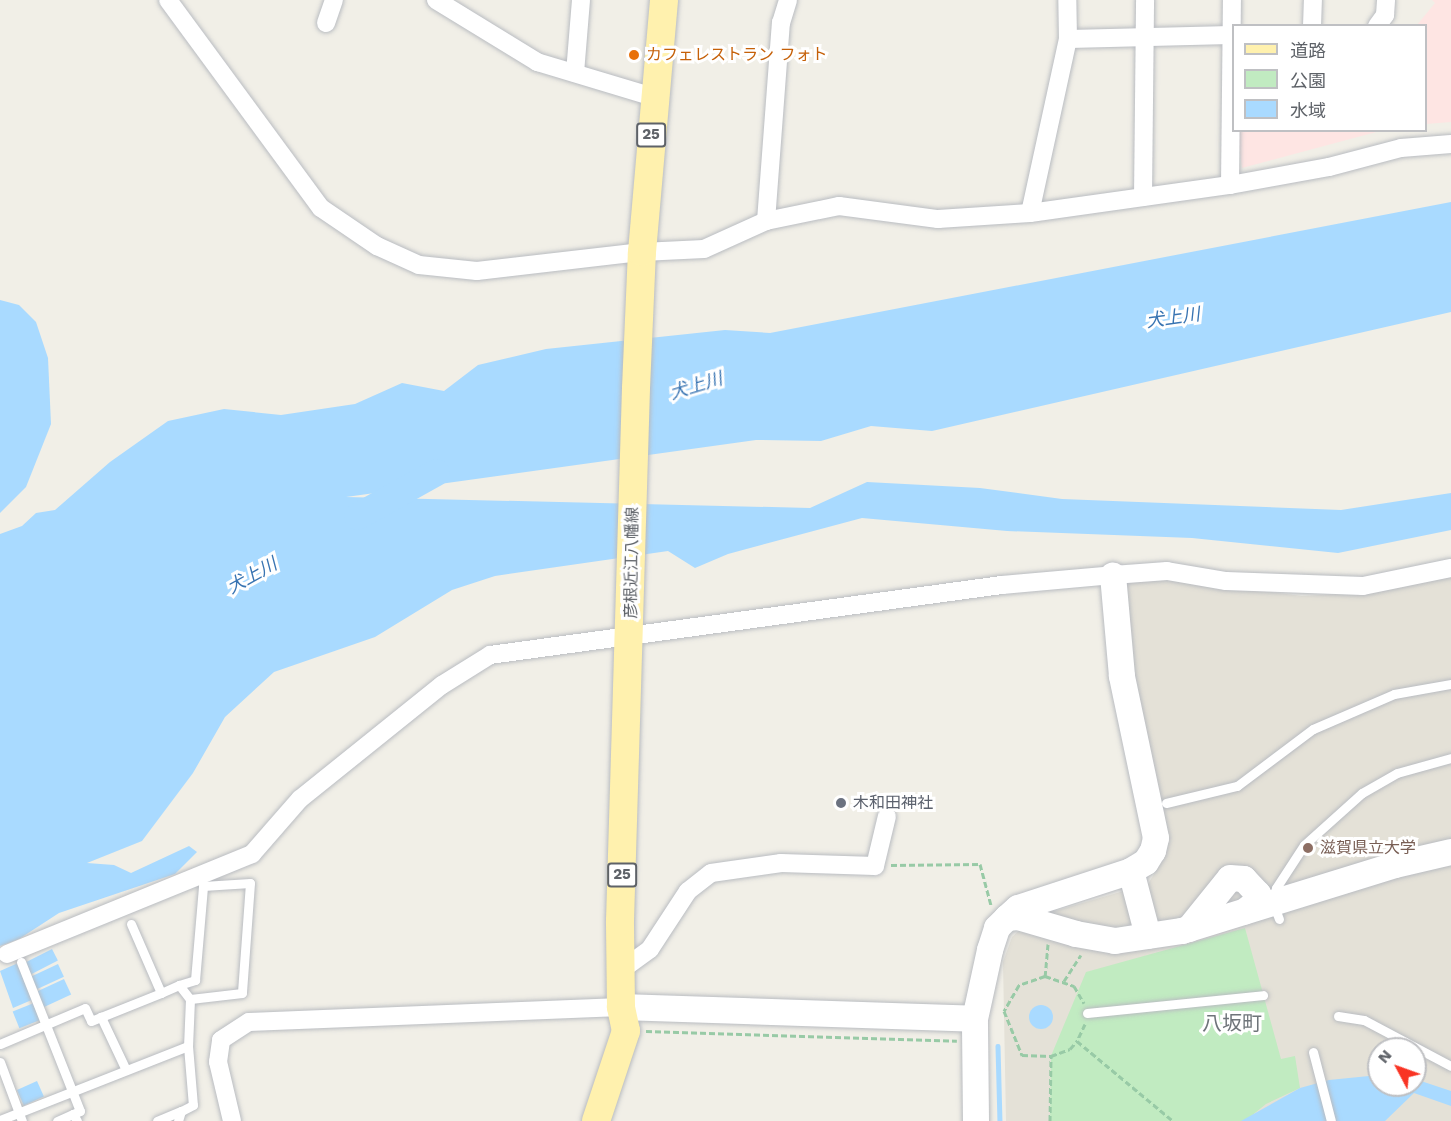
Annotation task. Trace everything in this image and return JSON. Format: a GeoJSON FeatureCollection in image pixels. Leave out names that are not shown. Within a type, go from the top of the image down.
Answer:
{"type":"FeatureCollection","features":[{"type":"Feature","properties":{"kind":"main road","name":"彦根近江八幡線"},"geometry":{"type":"LineString","coordinates":[[596,1121],[623,1019],[620,971],[641,260],[664,0]]}},
{"type":"Feature","properties":{"kind":"street"},"geometry":{"type":"LineString","coordinates":[[168,0],[321,208],[377,246],[419,265],[477,271],[641,260],[704,249],[766,221],[839,206],[938,219],[1030,213],[1230,185],[1329,167],[1401,148],[1451,144]]}},
{"type":"Feature","properties":{"kind":"street"},"geometry":{"type":"LineString","coordinates":[[326,23],[334,0]]}},
{"type":"Feature","properties":{"kind":"street"},"geometry":{"type":"LineString","coordinates":[[436,0],[537,62],[654,97]]}},
{"type":"Feature","properties":{"kind":"street"},"geometry":{"type":"LineString","coordinates":[[575,73],[581,0]]}},
{"type":"Feature","properties":{"kind":"street"},"geometry":{"type":"LineString","coordinates":[[766,221],[781,23],[788,0]]}},
{"type":"Feature","properties":{"kind":"street"},"geometry":{"type":"LineString","coordinates":[[1030,213],[1068,39],[1067,0]]}},
{"type":"Feature","properties":{"kind":"street"},"geometry":{"type":"LineString","coordinates":[[1143,197],[1145,0]]}},
{"type":"Feature","properties":{"kind":"street"},"geometry":{"type":"LineString","coordinates":[[1230,185],[1232,0]]}},
{"type":"Feature","properties":{"kind":"street"},"geometry":{"type":"LineString","coordinates":[[1312,0],[1312,24]]}},
{"type":"Feature","properties":{"kind":"street"},"geometry":{"type":"LineString","coordinates":[[1378,24],[1385,15],[1386,0]]}},
{"type":"Feature","properties":{"kind":"street"},"geometry":{"type":"LineString","coordinates":[[1068,39],[1232,35]]}},
{"type":"Feature","properties":{"kind":"street"},"geometry":{"type":"LineString","coordinates":[[14,958],[252,854],[300,799],[442,685],[490,655],[631,630],[1002,585],[1167,571],[1226,581],[1363,586],[1451,568]]}},
{"type":"Feature","properties":{"kind":"street"},"geometry":{"type":"LineString","coordinates":[[976,1121],[975,1030],[1002,923],[1018,908],[1131,871],[1146,862],[1156,838],[1122,676],[1113,575]]}},
{"type":"Feature","properties":{"kind":"street"},"geometry":{"type":"LineString","coordinates":[[620,971],[650,949],[688,891],[711,873],[781,863],[875,866],[887,816]]}},
{"type":"Feature","properties":{"kind":"street"},"geometry":{"type":"LineString","coordinates":[[1002,923],[1018,917],[1115,941],[1149,936],[1189,929],[1244,912],[1276,911],[1451,852]]}},
{"type":"Feature","properties":{"kind":"street"},"geometry":{"type":"LineString","coordinates":[[1131,871],[1149,936]]}},
{"type":"Feature","properties":{"kind":"street"},"geometry":{"type":"LineString","coordinates":[[1189,929],[1230,878],[1244,879],[1258,894],[1257,902],[1244,912]]}},
{"type":"Feature","properties":{"kind":"street"},"geometry":{"type":"LineString","coordinates":[[231,1121],[218,1062],[221,1040],[249,1022],[623,1019],[975,1030]]}},
{"type":"Feature","properties":{"kind":"lane"},"geometry":{"type":"LineString","coordinates":[[1166,803],[1237,786],[1313,729],[1394,694],[1451,684]]}},
{"type":"Feature","properties":{"kind":"lane"},"geometry":{"type":"LineString","coordinates":[[1276,911],[1276,888],[1304,845],[1362,793],[1397,773],[1451,758]]}},
{"type":"Feature","properties":{"kind":"lane"},"geometry":{"type":"LineString","coordinates":[[0,1044],[85,1008],[91,1021],[195,980],[203,886],[250,883],[242,993],[190,999]]}},
{"type":"Feature","properties":{"kind":"lane"},"geometry":{"type":"LineString","coordinates":[[131,924],[161,993]]}},
{"type":"Feature","properties":{"kind":"lane"},"geometry":{"type":"LineString","coordinates":[[14,958],[46,1025],[80,1111],[75,1117],[57,1121]]}},
{"type":"Feature","properties":{"kind":"lane"},"geometry":{"type":"LineString","coordinates":[[158,1121],[193,1105],[188,1046],[190,999],[179,985]]}},
{"type":"Feature","properties":{"kind":"lane"},"geometry":{"type":"LineString","coordinates":[[1087,1013],[1263,995]]}},
{"type":"Feature","properties":{"kind":"lane"},"geometry":{"type":"LineString","coordinates":[[101,1017],[126,1070]]}},
{"type":"Feature","properties":{"kind":"lane"},"geometry":{"type":"LineString","coordinates":[[1338,1017],[1364,1020],[1451,1066]]}},
{"type":"Feature","properties":{"kind":"lane"},"geometry":{"type":"LineString","coordinates":[[0,1120],[21,1117],[72,1092],[188,1046]]}},
{"type":"Feature","properties":{"kind":"lane"},"geometry":{"type":"LineString","coordinates":[[1312,1052],[1331,1121]]}},
{"type":"Feature","properties":{"kind":"lane"},"geometry":{"type":"LineString","coordinates":[[0,1062],[21,1117]]}},
{"type":"Feature","properties":{"kind":"lane"},"geometry":{"type":"LineString","coordinates":[[178,1121],[181,1111]]}},
{"type":"Feature","properties":{"kind":"path"},"geometry":{"type":"LineString","coordinates":[[875,866],[980,864],[1002,923]]}},
{"type":"Feature","properties":{"kind":"path"},"geometry":{"type":"LineString","coordinates":[[1064,981],[1093,937]]}},
{"type":"Feature","properties":{"kind":"path"},"geometry":{"type":"LineString","coordinates":[[1045,976],[1019,985],[1004,1011],[1022,1056],[1051,1056],[1070,1049],[1077,1041]]}},
{"type":"Feature","properties":{"kind":"path"},"geometry":{"type":"LineString","coordinates":[[623,1019],[975,1030]]}},
{"type":"Feature","properties":{"kind":"path"},"geometry":{"type":"LineString","coordinates":[[1050,1121],[1051,1056]]}},
{"type":"Feature","properties":{"kind":"shaded area"},"geometry":{"type":"Polygon","coordinates":[[[1432,0],[1451,0],[1451,122],[1427,124],[1427,24],[1418,24],[1435,3],[1432,0]]]}},
{"type":"Feature","properties":{"kind":"shaded area"},"geometry":{"type":"Polygon","coordinates":[[[1237,132],[1376,132],[1242,168],[1237,132]]]}},
{"type":"Feature","properties":{"kind":"shaded area","name":"滋賀県立大学"},"geometry":{"type":"Polygon","coordinates":[[[1451,574],[1451,1121],[1006,1121],[1003,962],[1012,937],[1034,917],[1148,884],[1164,858],[1164,838],[1138,717],[1123,587],[1132,579],[1160,578],[1302,596],[1376,592],[1451,574]]]}},
{"type":"Feature","properties":{"kind":"green space"},"geometry":{"type":"Polygon","coordinates":[[[1245,928],[1281,1059],[1295,1056],[1300,1088],[1266,1104],[1245,1121],[1050,1121],[1051,1056],[1086,972],[1245,928]]]}},
{"type":"Feature","properties":{"kind":"water"},"geometry":{"type":"Polygon","coordinates":[[[1451,202],[1451,312],[932,431],[871,426],[821,441],[756,440],[346,497],[810,508],[867,482],[980,488],[1062,499],[1341,510],[1451,493],[1451,530],[1338,553],[1192,538],[1007,531],[862,518],[728,554],[695,568],[668,551],[495,576],[452,590],[375,637],[274,672],[225,717],[193,773],[142,841],[87,863],[114,865],[131,873],[189,846],[197,852],[175,874],[59,913],[19,939],[0,946],[0,534],[22,526],[36,513],[55,510],[110,462],[168,421],[224,409],[281,415],[355,404],[402,383],[444,391],[478,365],[546,349],[725,330],[770,333],[1451,202]]]}},
{"type":"Feature","properties":{"kind":"water"},"geometry":{"type":"Polygon","coordinates":[[[0,300],[19,305],[36,322],[48,358],[51,424],[26,487],[0,513],[0,300]]]}},
{"type":"Feature","properties":{"kind":"water"},"geometry":{"type":"Polygon","coordinates":[[[52,949],[58,961],[31,974],[25,963],[52,949]]]}},
{"type":"Feature","properties":{"kind":"water"},"geometry":{"type":"Polygon","coordinates":[[[18,963],[34,999],[13,1008],[0,971],[18,963]]]}},
{"type":"Feature","properties":{"kind":"water"},"geometry":{"type":"Polygon","coordinates":[[[58,964],[64,977],[37,989],[31,977],[58,964]]]}},
{"type":"Feature","properties":{"kind":"water"},"geometry":{"type":"Polygon","coordinates":[[[64,979],[71,994],[43,1008],[36,992],[64,979]]]}},
{"type":"Feature","properties":{"kind":"water"},"geometry":{"type":"Polygon","coordinates":[[[34,1003],[41,1020],[19,1028],[13,1012],[34,1003]]]}},
{"type":"Feature","properties":{"kind":"water"},"geometry":{"type":"Polygon","coordinates":[[[1041,1005],[1049,1009],[1053,1017],[1049,1025],[1041,1029],[1033,1025],[1029,1017],[1033,1009],[1041,1005]]]}},
{"type":"Feature","properties":{"kind":"water"},"geometry":{"type":"Polygon","coordinates":[[[1367,1076],[1367,1097],[1410,1097],[1385,1121],[1241,1121],[1300,1088],[1329,1080],[1367,1076]]]}},
{"type":"Feature","properties":{"kind":"water"},"geometry":{"type":"Polygon","coordinates":[[[37,1081],[44,1097],[24,1105],[17,1090],[37,1081]]]}},
{"type":"Feature","properties":{"kind":"water"},"geometry":{"type":"Polygon","coordinates":[[[1427,1083],[1451,1091],[1451,1106],[1425,1097],[1427,1083]]]}},
{"type":"Feature","properties":{"kind":"waterway","name":"犬上川"},"geometry":{"type":"LineString","coordinates":[[357,516],[436,472]]}},
{"type":"Feature","properties":{"kind":"waterway"},"geometry":{"type":"LineString","coordinates":[[998,1046],[1000,1121]]}},
{"type":"Feature","properties":{"kind":"place","name":"カフェレストラン フォト"},"geometry":{"type":"Point","coordinates":[634,55]}},
{"type":"Feature","properties":{"kind":"place","name":"木和田神社"},"geometry":{"type":"Point","coordinates":[841,803]}},
{"type":"Feature","properties":{"kind":"place","name":"滋賀県立大学"},"geometry":{"type":"Point","coordinates":[1308,848]}},
{"type":"Feature","properties":{"kind":"district","name":"八坂町"},"geometry":{"type":"Point","coordinates":[1232,1023]}}]}
